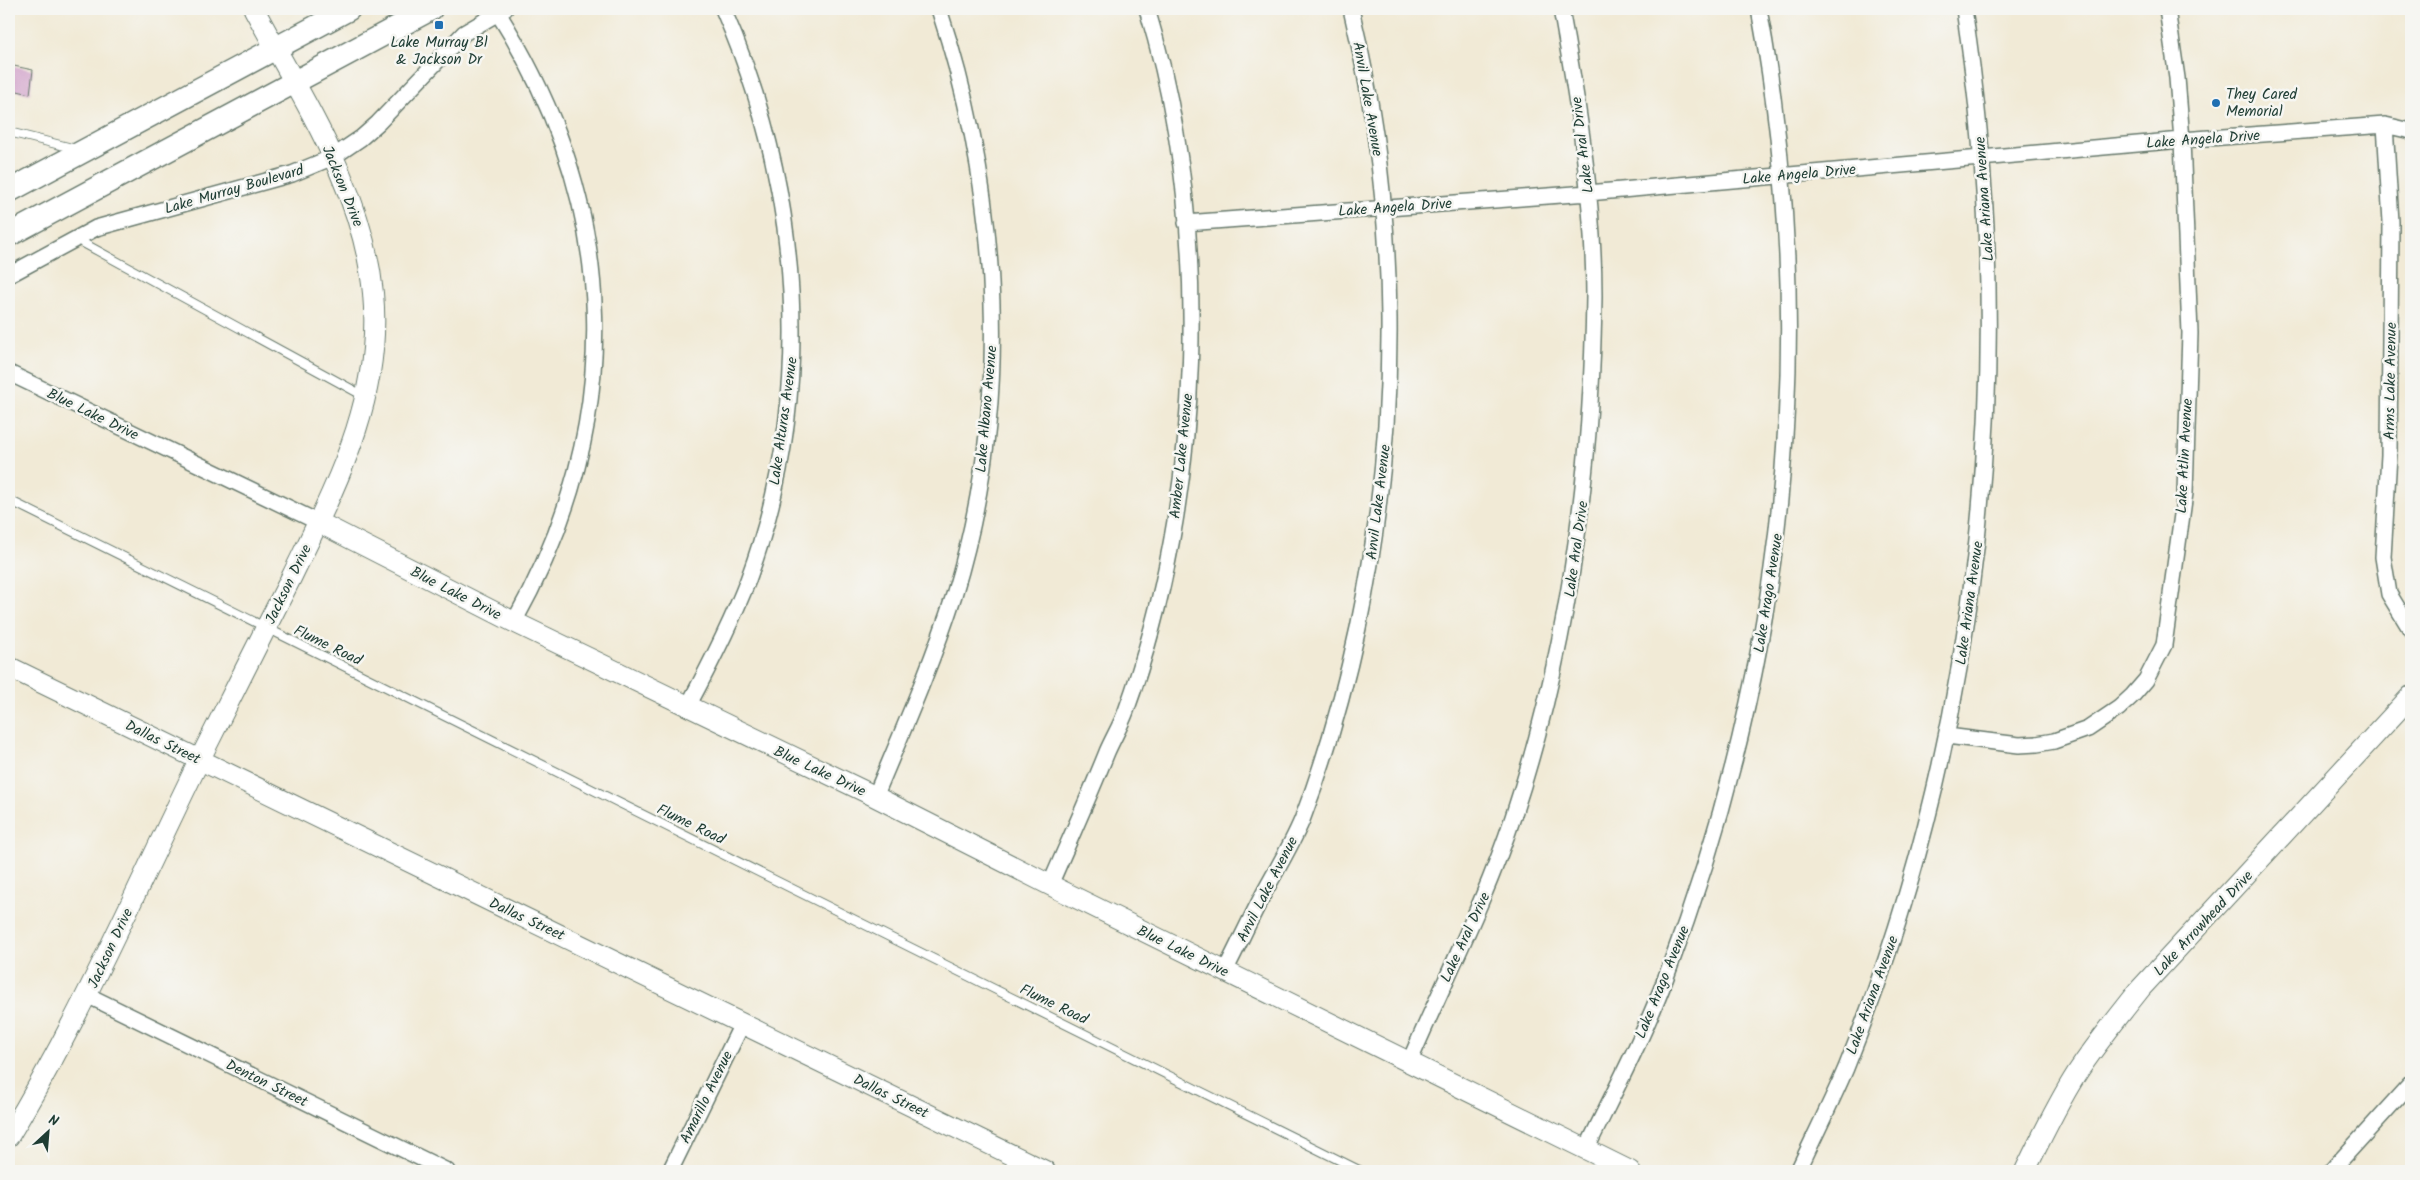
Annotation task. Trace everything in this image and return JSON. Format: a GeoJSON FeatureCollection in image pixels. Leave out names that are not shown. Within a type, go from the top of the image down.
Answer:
{"type":"FeatureCollection","features":[{"type":"Feature","properties":{"kind":"main road"},"geometry":{"type":"LineString","coordinates":[[9,191],[349,9]]}},
{"type":"Feature","properties":{"kind":"main road"},"geometry":{"type":"LineString","coordinates":[[9,235],[431,9]]}},
{"type":"Feature","properties":{"kind":"street","name":"Jackson Drive"},"geometry":{"type":"LineString","coordinates":[[9,1136],[88,995],[200,760],[318,522],[347,460],[366,397],[373,339],[373,296],[369,261],[357,214],[334,156],[254,9]]}},
{"type":"Feature","properties":{"kind":"street","name":"Lake Alturas Avenue"},"geometry":{"type":"LineString","coordinates":[[688,706],[730,623],[762,534],[783,443],[792,349],[790,257],[776,168],[753,82],[724,9]]}},
{"type":"Feature","properties":{"kind":"street","name":"Lake Albano Avenue"},"geometry":{"type":"LineString","coordinates":[[875,797],[923,681],[954,593],[978,494],[990,393],[992,291],[984,193],[965,97],[939,9]]}},
{"type":"Feature","properties":{"kind":"street","name":"Amber Lake Avenue"},"geometry":{"type":"LineString","coordinates":[[1050,885],[1126,713],[1149,635],[1168,556],[1178,502],[1189,394],[1190,286],[1186,223],[1173,123],[1147,9]]}},
{"type":"Feature","properties":{"kind":"street","name":"Anvil Lake Avenue"},"geometry":{"type":"LineString","coordinates":[[1225,971],[1301,822],[1324,755],[1354,645],[1377,524],[1388,401],[1390,327],[1384,207],[1373,118],[1351,9]]}},
{"type":"Feature","properties":{"kind":"street","name":"Lake Aral Drive"},"geometry":{"type":"LineString","coordinates":[[1409,1063],[1491,879],[1532,758],[1562,636],[1582,510],[1592,383],[1594,296],[1588,193],[1572,69],[1561,9]]}},
{"type":"Feature","properties":{"kind":"street","name":"Lake Arago Avenue"},"geometry":{"type":"LineString","coordinates":[[1586,1148],[1665,980],[1689,916],[1726,801],[1759,652],[1778,529],[1788,380],[1788,297],[1782,175],[1774,106],[1759,9]]}},
{"type":"Feature","properties":{"kind":"street","name":"Lake Ariana Avenue"},"geometry":{"type":"LineString","coordinates":[[1798,1171],[1844,1071],[1889,949],[1920,846],[1947,736],[1972,593],[1987,440],[1990,303],[1983,158],[1964,9]]}},
{"type":"Feature","properties":{"kind":"street","name":"Lake Atlin Avenue"},"geometry":{"type":"LineString","coordinates":[[1947,736],[2018,744],[2037,744],[2054,741],[2088,729],[2119,708],[2133,695],[2146,680],[2164,646],[2185,493],[2190,298],[2182,140],[2177,78],[2167,9]]}},
{"type":"Feature","properties":{"kind":"street","name":"Lake Murray Boulevard"},"geometry":{"type":"LineString","coordinates":[[9,275],[96,228],[292,174],[334,156],[378,124],[464,33],[502,11]]}},
{"type":"Feature","properties":{"kind":"street"},"geometry":{"type":"LineString","coordinates":[[502,11],[540,87],[565,149],[576,185],[591,260],[595,336],[589,411],[573,485],[548,556],[514,622]]}},
{"type":"Feature","properties":{"kind":"street","name":"Lake Angela Drive"},"geometry":{"type":"LineString","coordinates":[[1186,223],[1588,193],[2182,140],[2385,125],[2411,131]]}},
{"type":"Feature","properties":{"kind":"street","name":"Arms Lake Avenue"},"geometry":{"type":"LineString","coordinates":[[2385,125],[2391,232],[2389,455],[2383,556],[2389,594],[2411,630]]}},
{"type":"Feature","properties":{"kind":"street","name":"Blue Lake Drive"},"geometry":{"type":"LineString","coordinates":[[9,373],[318,522],[514,622],[875,797],[1630,1171]]}},
{"type":"Feature","properties":{"kind":"street","name":"Dallas Street"},"geometry":{"type":"LineString","coordinates":[[9,667],[1045,1171]]}},
{"type":"Feature","properties":{"kind":"street","name":"Lake Arrowhead Drive"},"geometry":{"type":"LineString","coordinates":[[2024,1171],[2047,1124],[2076,1075],[2104,1034],[2141,988],[2411,696]]}},
{"type":"Feature","properties":{"kind":"street","name":"Denton Street"},"geometry":{"type":"LineString","coordinates":[[88,995],[446,1171]]}},
{"type":"Feature","properties":{"kind":"street","name":"Amarillo Avenue"},"geometry":{"type":"LineString","coordinates":[[670,1171],[742,1024]]}},
{"type":"Feature","properties":{"kind":"street"},"geometry":{"type":"LineString","coordinates":[[2331,1171],[2411,1083]]}},
{"type":"Feature","properties":{"kind":"lane"},"geometry":{"type":"LineString","coordinates":[[9,132],[83,150]]}},
{"type":"Feature","properties":{"kind":"lane"},"geometry":{"type":"LineString","coordinates":[[76,238],[366,397]]}},
{"type":"Feature","properties":{"kind":"lane","name":"Flume Road"},"geometry":{"type":"LineString","coordinates":[[9,500],[1361,1171]]}},
{"type":"Feature","properties":{"kind":"building"},"geometry":{"type":"Polygon","coordinates":[[[9,65],[33,70],[30,94],[9,89],[9,65]]]}},
{"type":"Feature","properties":{"kind":"place","name":"Lake Murray Bl & Jackson Dr"},"geometry":{"type":"Point","coordinates":[439,25]}},
{"type":"Feature","properties":{"kind":"place","name":"They Cared Memorial"},"geometry":{"type":"Point","coordinates":[2216,103]}}]}
